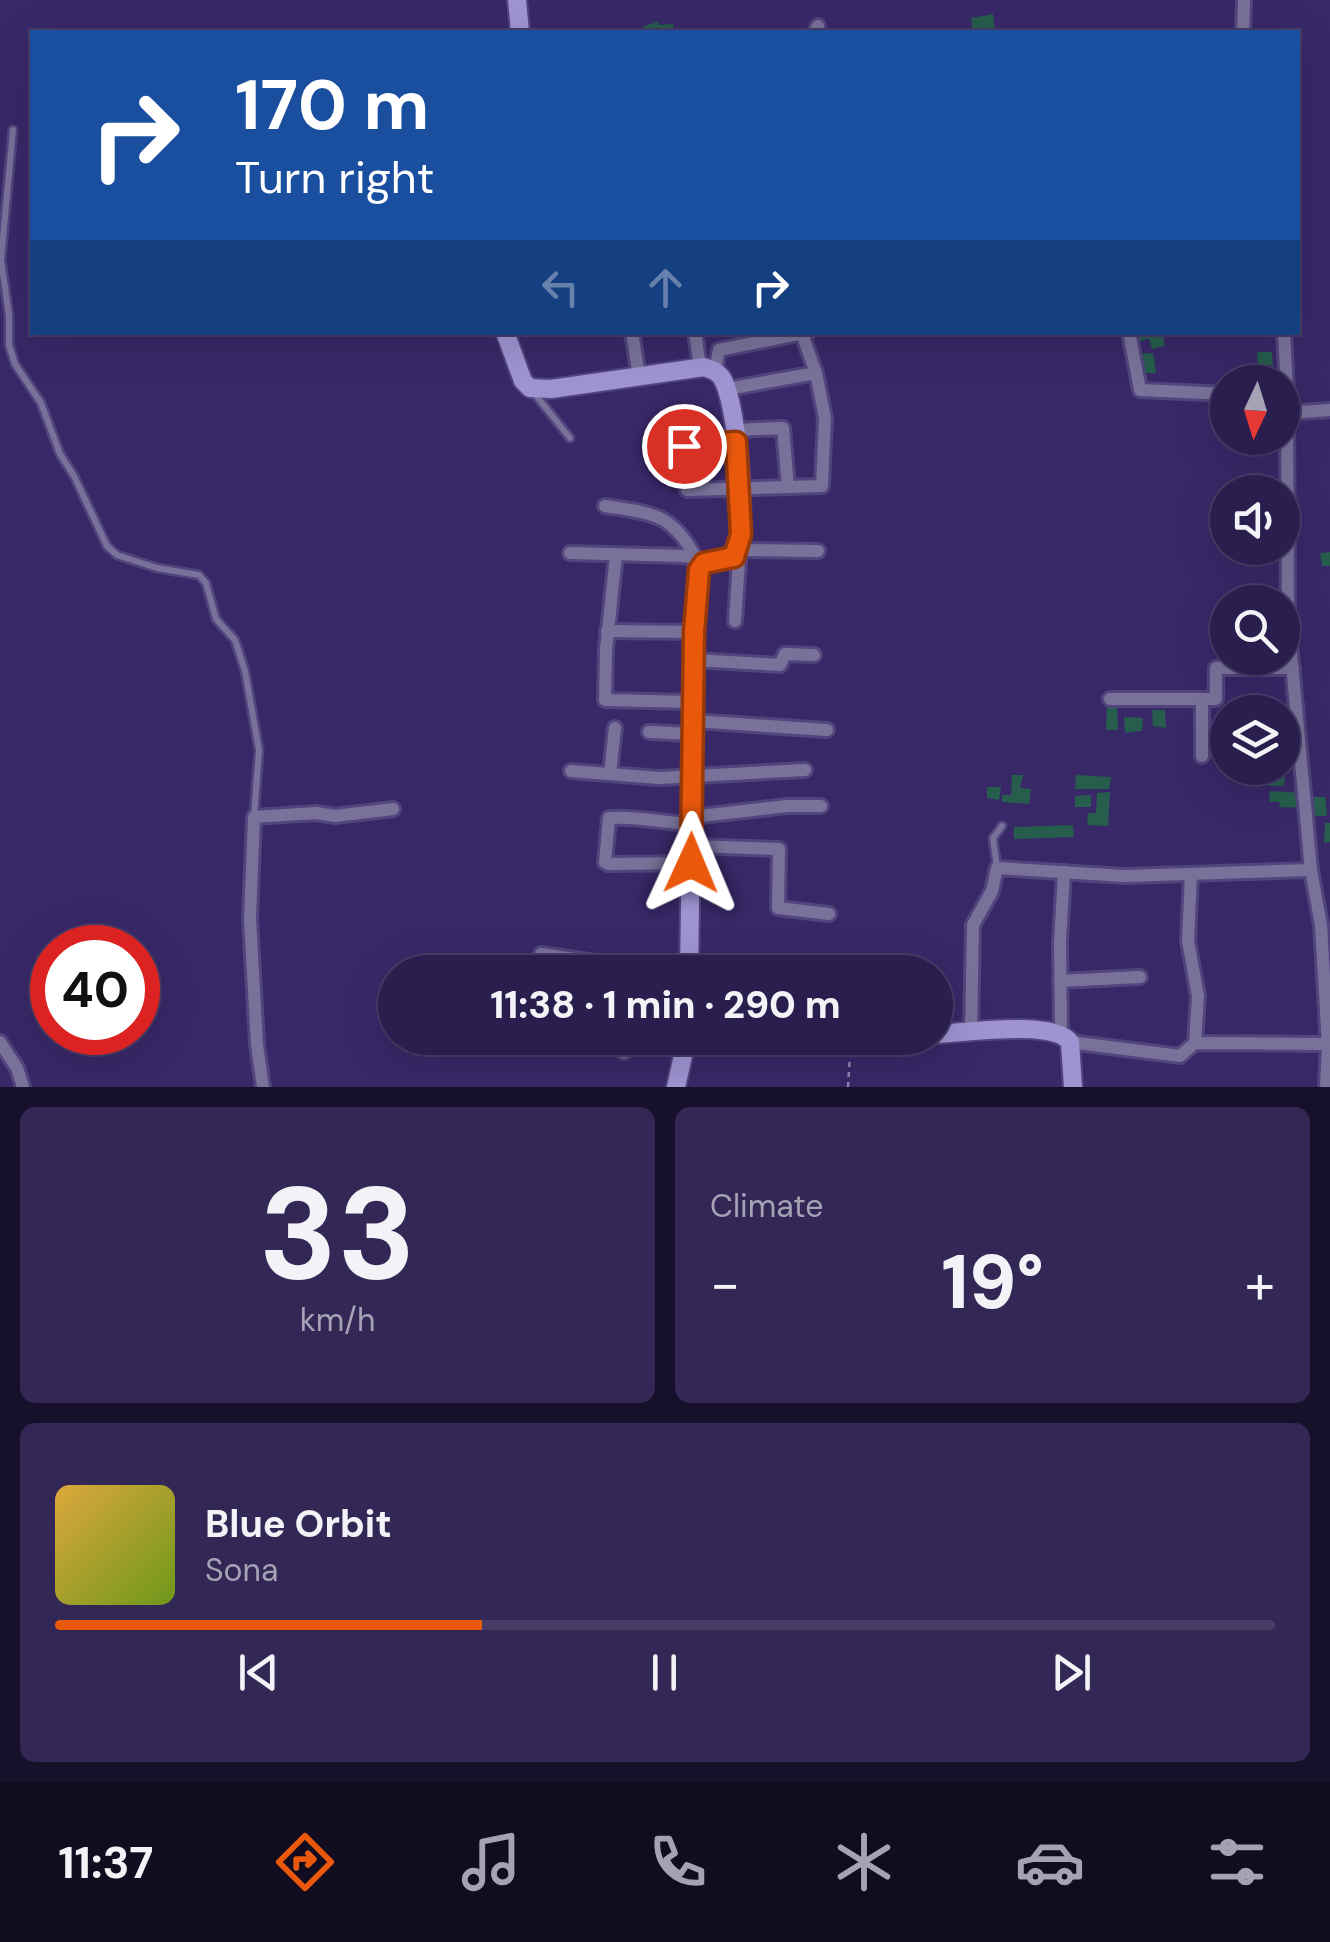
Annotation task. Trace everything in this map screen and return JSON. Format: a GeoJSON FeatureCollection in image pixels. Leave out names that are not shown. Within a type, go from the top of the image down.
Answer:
{"type":"FeatureCollection","features":[{"type":"Feature","properties":{"kind":"street"},"geometry":{"type":"LineString","coordinates":[[517,0],[520,30]]}},
{"type":"Feature","properties":{"kind":"street"},"geometry":{"type":"LineString","coordinates":[[1243,30],[1244,0]]}},
{"type":"Feature","properties":{"kind":"street"},"geometry":{"type":"LineString","coordinates":[[506,335],[524,382],[530,388],[551,389],[708,369]]}},
{"type":"Feature","properties":{"kind":"street"},"geometry":{"type":"LineString","coordinates":[[632,335],[639,376]]}},
{"type":"Feature","properties":{"kind":"street"},"geometry":{"type":"LineString","coordinates":[[696,335],[708,369],[727,389],[736,436],[741,534],[735,621]]}},
{"type":"Feature","properties":{"kind":"street"},"geometry":{"type":"LineString","coordinates":[[708,369],[719,350],[780,335]]}},
{"type":"Feature","properties":{"kind":"street"},"geometry":{"type":"LineString","coordinates":[[687,490],[822,486],[826,421],[806,335]]}},
{"type":"Feature","properties":{"kind":"street"},"geometry":{"type":"LineString","coordinates":[[1130,335],[1140,390],[1210,393]]}},
{"type":"Feature","properties":{"kind":"street"},"geometry":{"type":"LineString","coordinates":[[1284,335],[1285,365]]}},
{"type":"Feature","properties":{"kind":"street"},"geometry":{"type":"LineString","coordinates":[[727,389],[816,373]]}},
{"type":"Feature","properties":{"kind":"street"},"geometry":{"type":"LineString","coordinates":[[1300,411],[1330,410]]}},
{"type":"Feature","properties":{"kind":"street"},"geometry":{"type":"LineString","coordinates":[[684,446],[784,428],[788,487]]}},
{"type":"Feature","properties":{"kind":"street"},"geometry":{"type":"LineString","coordinates":[[1288,455],[1288,585]]}},
{"type":"Feature","properties":{"kind":"street"},"geometry":{"type":"LineString","coordinates":[[605,506],[638,511],[668,522],[681,530],[701,560],[694,632],[689,955]]}},
{"type":"Feature","properties":{"kind":"street"},"geometry":{"type":"LineString","coordinates":[[570,554],[701,560],[729,559],[737,552],[818,551]]}},
{"type":"Feature","properties":{"kind":"street"},"geometry":{"type":"LineString","coordinates":[[616,556],[607,631],[605,700],[694,702]]}},
{"type":"Feature","properties":{"kind":"street"},"geometry":{"type":"LineString","coordinates":[[607,631],[694,632]]}},
{"type":"Feature","properties":{"kind":"street"},"geometry":{"type":"LineString","coordinates":[[694,660],[780,665],[785,654],[814,655]]}},
{"type":"Feature","properties":{"kind":"street"},"geometry":{"type":"LineString","coordinates":[[1110,699],[1216,699],[1216,675]]}},
{"type":"Feature","properties":{"kind":"street"},"geometry":{"type":"LineString","coordinates":[[1294,675],[1311,870],[1326,950],[1326,1087]]}},
{"type":"Feature","properties":{"kind":"street"},"geometry":{"type":"LineString","coordinates":[[1202,699],[1202,756]]}},
{"type":"Feature","properties":{"kind":"street"},"geometry":{"type":"LineString","coordinates":[[649,732],[693,727],[827,730]]}},
{"type":"Feature","properties":{"kind":"street"},"geometry":{"type":"LineString","coordinates":[[610,774],[616,728]]}},
{"type":"Feature","properties":{"kind":"street"},"geometry":{"type":"LineString","coordinates":[[571,771],[659,778],[805,770]]}},
{"type":"Feature","properties":{"kind":"street"},"geometry":{"type":"LineString","coordinates":[[822,806],[787,806],[692,821],[609,818],[605,862],[779,849],[778,909],[829,914]]}},
{"type":"Feature","properties":{"kind":"street"},"geometry":{"type":"LineString","coordinates":[[263,1087],[250,918],[255,816],[335,816],[393,809]]}},
{"type":"Feature","properties":{"kind":"street"},"geometry":{"type":"LineString","coordinates":[[971,1033],[973,925],[992,891],[997,868],[1191,876],[1311,870]]}},
{"type":"Feature","properties":{"kind":"street"},"geometry":{"type":"LineString","coordinates":[[1064,872],[1060,982],[1073,1087]]}},
{"type":"Feature","properties":{"kind":"street"},"geometry":{"type":"LineString","coordinates":[[1191,876],[1188,941],[1198,996],[1195,1043]]}},
{"type":"Feature","properties":{"kind":"street"},"geometry":{"type":"LineString","coordinates":[[541,954],[548,955]]}},
{"type":"Feature","properties":{"kind":"street"},"geometry":{"type":"LineString","coordinates":[[1060,982],[1140,978]]}},
{"type":"Feature","properties":{"kind":"street"},"geometry":{"type":"LineString","coordinates":[[953,1034],[1038,1030],[1180,1056],[1195,1043],[1328,1044]]}},
{"type":"Feature","properties":{"kind":"street"},"geometry":{"type":"LineString","coordinates":[[0,1042],[23,1087]]}},
{"type":"Feature","properties":{"kind":"street"},"geometry":{"type":"LineString","coordinates":[[676,1087],[683,1055]]}},
{"type":"Feature","properties":{"kind":"lane"},"geometry":{"type":"LineString","coordinates":[[13,130],[1,260],[10,351],[30,391],[41,403],[60,454],[107,546],[118,555],[157,568],[200,575],[206,583],[216,619],[235,640],[254,716],[259,750],[255,816]]}},
{"type":"Feature","properties":{"kind":"lane"},"geometry":{"type":"LineString","coordinates":[[530,388],[570,438]]}},
{"type":"Feature","properties":{"kind":"lane"},"geometry":{"type":"LineString","coordinates":[[997,868],[993,838],[1002,826]]}},
{"type":"Feature","properties":{"kind":"path"},"geometry":{"type":"LineString","coordinates":[[848,1087],[850,1055]]}},
{"type":"Feature","properties":{"kind":"building"},"geometry":{"type":"Polygon","coordinates":[[[993,14],[995,30],[973,30],[971,18],[993,14]]]}},
{"type":"Feature","properties":{"kind":"building"},"geometry":{"type":"Polygon","coordinates":[[[658,22],[673,24],[674,30],[645,30],[644,26],[658,22]]]}},
{"type":"Feature","properties":{"kind":"building"},"geometry":{"type":"Polygon","coordinates":[[[1135,335],[1163,335],[1165,346],[1152,349],[1149,338],[1138,342],[1135,335]]]}},
{"type":"Feature","properties":{"kind":"building"},"geometry":{"type":"Polygon","coordinates":[[[1257,352],[1272,352],[1273,365],[1258,365],[1257,352]]]}},
{"type":"Feature","properties":{"kind":"building"},"geometry":{"type":"Polygon","coordinates":[[[1153,353],[1156,373],[1143,373],[1141,354],[1153,353]]]}},
{"type":"Feature","properties":{"kind":"building"},"geometry":{"type":"Polygon","coordinates":[[[1330,552],[1330,566],[1322,566],[1320,553],[1330,552]]]}},
{"type":"Feature","properties":{"kind":"building"},"geometry":{"type":"Polygon","coordinates":[[[1107,705],[1117,705],[1118,730],[1106,730],[1107,705]]]}},
{"type":"Feature","properties":{"kind":"building"},"geometry":{"type":"Polygon","coordinates":[[[1152,710],[1165,710],[1166,728],[1153,726],[1152,710]]]}},
{"type":"Feature","properties":{"kind":"building"},"geometry":{"type":"Polygon","coordinates":[[[1124,717],[1143,718],[1142,731],[1125,733],[1124,717]]]}},
{"type":"Feature","properties":{"kind":"building"},"geometry":{"type":"Polygon","coordinates":[[[1012,775],[1023,775],[1020,788],[1031,789],[1029,804],[1002,802],[1002,795],[1011,795],[1012,775]]]}},
{"type":"Feature","properties":{"kind":"building"},"geometry":{"type":"Polygon","coordinates":[[[1076,775],[1111,777],[1109,789],[1075,789],[1076,775]]]}},
{"type":"Feature","properties":{"kind":"building"},"geometry":{"type":"Polygon","coordinates":[[[987,787],[1001,787],[999,800],[987,798],[987,787]]]}},
{"type":"Feature","properties":{"kind":"building"},"geometry":{"type":"Polygon","coordinates":[[[1270,791],[1305,793],[1307,808],[1279,807],[1280,802],[1269,802],[1270,791]]]}},
{"type":"Feature","properties":{"kind":"building"},"geometry":{"type":"Polygon","coordinates":[[[1110,792],[1108,826],[1087,825],[1088,813],[1096,813],[1097,793],[1110,792]]]}},
{"type":"Feature","properties":{"kind":"building"},"geometry":{"type":"Polygon","coordinates":[[[1091,795],[1091,807],[1075,807],[1075,796],[1091,795]]]}},
{"type":"Feature","properties":{"kind":"building"},"geometry":{"type":"Polygon","coordinates":[[[1312,797],[1325,797],[1327,816],[1314,816],[1312,797]]]}},
{"type":"Feature","properties":{"kind":"building"},"geometry":{"type":"Polygon","coordinates":[[[1325,823],[1330,823],[1330,842],[1324,843],[1325,823]]]}},
{"type":"Feature","properties":{"kind":"building"},"geometry":{"type":"Polygon","coordinates":[[[1073,825],[1074,837],[1014,839],[1014,827],[1073,825]]]}},
{"type":"Feature","properties":{"kind":"route"},"geometry":{"type":"LineString","coordinates":[[684,446],[736,442],[741,534],[734,557],[704,563],[699,570],[694,632],[691,863]]}}]}
